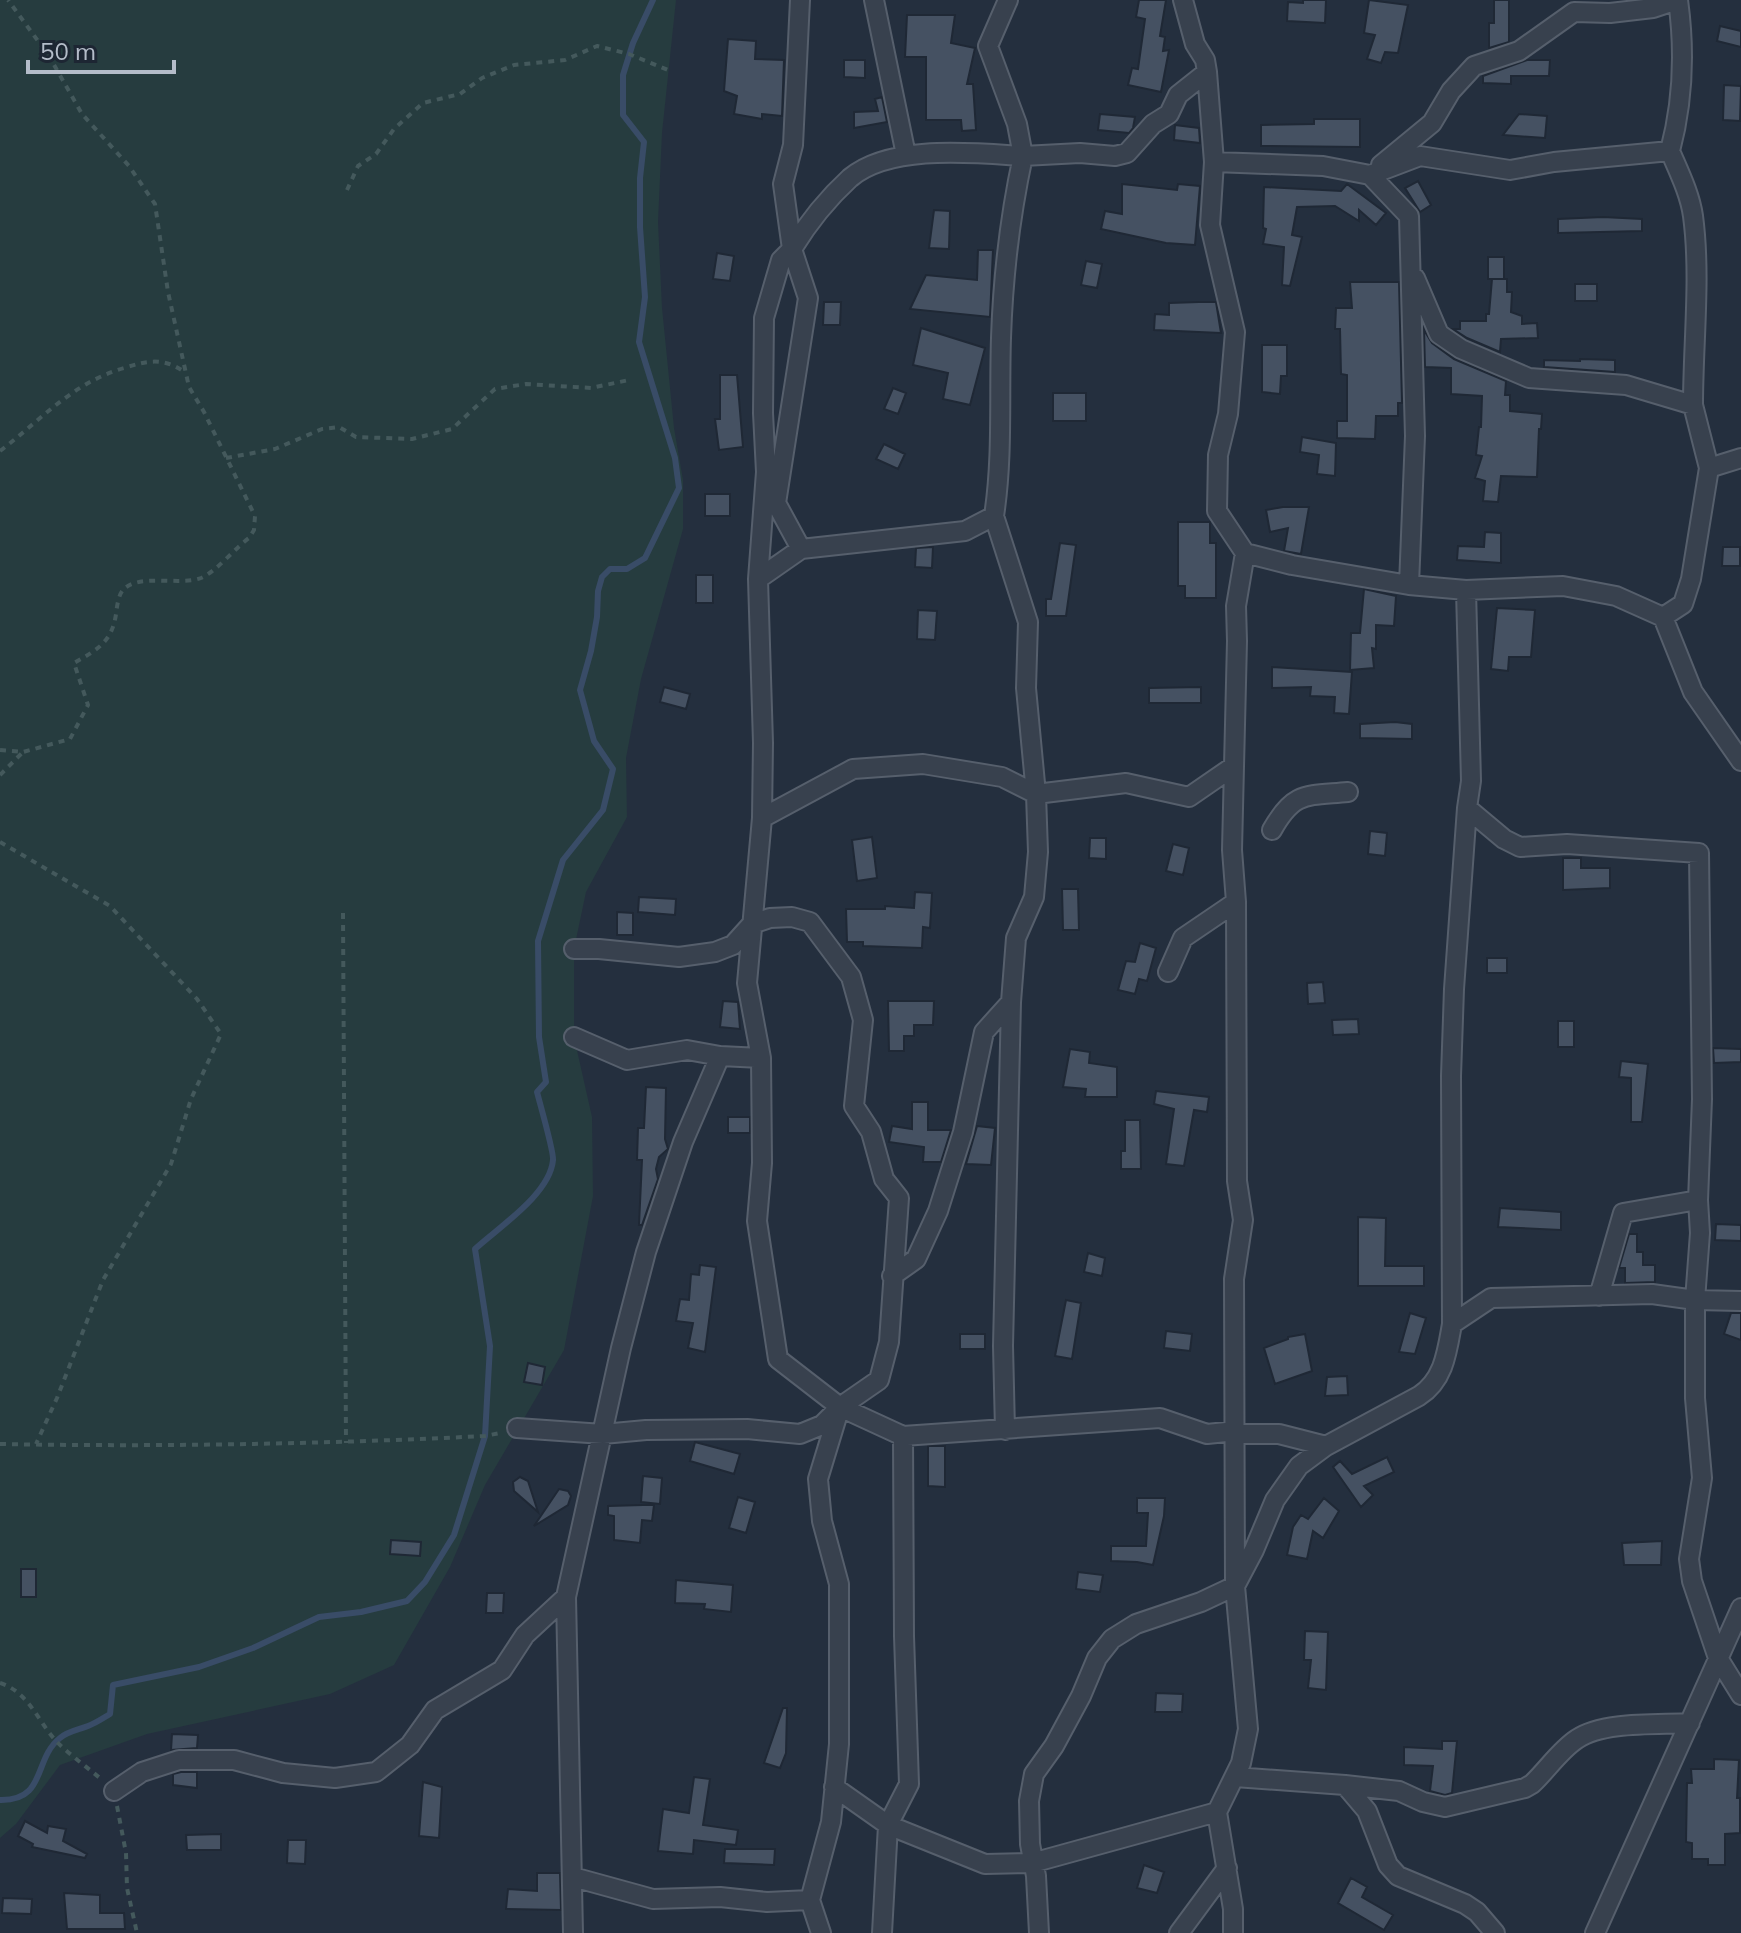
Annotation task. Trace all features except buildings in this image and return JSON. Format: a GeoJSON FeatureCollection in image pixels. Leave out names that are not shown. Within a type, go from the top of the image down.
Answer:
{"type":"FeatureCollection","features":[{"type":"Feature","properties":{"kind":"street"},"geometry":{"type":"LineString","coordinates":[[800,0],[794,133],[783,184],[792,249],[808,298],[776,503],[801,549]]}},
{"type":"Feature","properties":{"kind":"street"},"geometry":{"type":"LineString","coordinates":[[874,0],[906,155]]}},
{"type":"Feature","properties":{"kind":"street"},"geometry":{"type":"LineString","coordinates":[[1005,1430],[1003,1346],[1011,1002],[1016,938],[1034,897],[1038,852],[1026,688],[1028,622],[994,516],[999,484],[1002,314],[1012,205],[1023,156],[1017,124],[988,46],[1008,0]]}},
{"type":"Feature","properties":{"kind":"street"},"geometry":{"type":"LineString","coordinates":[[1183,0],[1195,44],[1205,60],[1207,72],[1214,162],[1210,225],[1235,332],[1228,414],[1218,455],[1217,511],[1245,553],[1292,565],[1409,585],[1466,590],[1563,586],[1616,596],[1663,617],[1693,692],[1741,761]]}},
{"type":"Feature","properties":{"kind":"street"},"geometry":{"type":"LineString","coordinates":[[1370,175],[1432,123],[1451,91],[1474,66],[1519,51],[1574,12],[1610,13],[1653,8],[1678,0],[1682,80],[1678,121],[1670,151],[1684,181],[1693,216],[1696,317],[1693,405],[1709,468],[1691,579],[1683,604],[1663,617]]}},
{"type":"Feature","properties":{"kind":"street"},"geometry":{"type":"LineString","coordinates":[[1207,72],[1178,95],[1169,114],[1153,124],[1127,153],[1115,156],[1080,153],[906,155],[876,164],[851,177],[810,219],[792,249],[781,260],[764,318],[766,472],[758,579],[762,818],[747,983],[761,1058],[762,1163],[757,1221],[778,1359],[840,1407],[903,1436],[1160,1418],[1207,1434],[1236,1431],[1240,1434],[1279,1434],[1326,1446]]}},
{"type":"Feature","properties":{"kind":"street"},"geometry":{"type":"LineString","coordinates":[[1214,162],[1323,166],[1370,175],[1420,156],[1510,170],[1554,162],[1670,151]]}},
{"type":"Feature","properties":{"kind":"street"},"geometry":{"type":"LineString","coordinates":[[1370,175],[1409,216],[1415,436],[1409,585]]}},
{"type":"Feature","properties":{"kind":"street"},"geometry":{"type":"LineString","coordinates":[[1411,270],[1439,334],[1461,349],[1529,378],[1626,385],[1693,405]]}},
{"type":"Feature","properties":{"kind":"street"},"geometry":{"type":"LineString","coordinates":[[1709,468],[1741,458]]}},
{"type":"Feature","properties":{"kind":"street"},"geometry":{"type":"LineString","coordinates":[[758,579],[801,549],[965,531],[994,516]]}},
{"type":"Feature","properties":{"kind":"street"},"geometry":{"type":"LineString","coordinates":[[1233,1933],[1227,1868],[1217,1812],[1235,1777],[1245,1748],[1249,1712],[1235,1586],[1234,1279],[1243,1220],[1237,1181],[1236,902],[1232,850],[1236,606],[1245,553]]}},
{"type":"Feature","properties":{"kind":"street"},"geometry":{"type":"LineString","coordinates":[[1039,1933],[1029,1801],[1034,1774],[1054,1746],[1097,1658],[1112,1639],[1136,1624],[1201,1602],[1235,1586],[1275,1500],[1299,1466],[1326,1446],[1398,1410],[1431,1389],[1447,1353],[1452,1324],[1451,1062],[1454,989],[1471,781],[1466,590]]}},
{"type":"Feature","properties":{"kind":"street"},"geometry":{"type":"LineString","coordinates":[[762,818],[853,769],[923,764],[1002,777],[1036,794],[1126,783],[1189,797],[1234,766]]}},
{"type":"Feature","properties":{"kind":"street"},"geometry":{"type":"LineString","coordinates":[[1272,830],[1285,808],[1293,802],[1309,796],[1348,792]]}},
{"type":"Feature","properties":{"kind":"street"},"geometry":{"type":"LineString","coordinates":[[1467,808],[1504,839],[1520,847],[1567,844],[1699,853],[1702,1099],[1695,1398],[1702,1478],[1689,1559],[1692,1581],[1718,1658],[1741,1695]]}},
{"type":"Feature","properties":{"kind":"street"},"geometry":{"type":"LineString","coordinates":[[1168,972],[1183,938],[1236,902]]}},
{"type":"Feature","properties":{"kind":"street"},"geometry":{"type":"LineString","coordinates":[[517,1428],[603,1434],[646,1430],[747,1429],[800,1434],[822,1425],[840,1407],[879,1380],[889,1342],[899,1198],[884,1179],[871,1132],[854,1106],[863,1020],[851,977],[810,922],[792,917],[770,918],[752,924],[733,945],[715,952],[679,957],[574,949]]}},
{"type":"Feature","properties":{"kind":"street"},"geometry":{"type":"LineString","coordinates":[[892,1276],[916,1259],[938,1211],[963,1132],[984,1032],[1011,1002]]}},
{"type":"Feature","properties":{"kind":"street"},"geometry":{"type":"LineString","coordinates":[[574,1037],[627,1060],[687,1050],[720,1056],[761,1058]]}},
{"type":"Feature","properties":{"kind":"street"},"geometry":{"type":"LineString","coordinates":[[572,1932],[566,1597],[646,1252],[683,1142],[720,1056]]}},
{"type":"Feature","properties":{"kind":"street"},"geometry":{"type":"LineString","coordinates":[[1599,1296],[1623,1213],[1698,1200]]}},
{"type":"Feature","properties":{"kind":"street"},"geometry":{"type":"LineString","coordinates":[[1452,1324],[1491,1298],[1652,1294],[1695,1300],[1741,1301]]}},
{"type":"Feature","properties":{"kind":"street"},"geometry":{"type":"LineString","coordinates":[[821,1933],[810,1900],[831,1822],[839,1744],[839,1584],[822,1521],[818,1479],[840,1407]]}},
{"type":"Feature","properties":{"kind":"street"},"geometry":{"type":"LineString","coordinates":[[882,1933],[888,1825],[909,1784],[904,1636],[903,1436]]}},
{"type":"Feature","properties":{"kind":"street"},"geometry":{"type":"LineString","coordinates":[[114,1791],[142,1772],[179,1760],[234,1760],[283,1773],[335,1778],[376,1772],[410,1745],[435,1710],[502,1670],[525,1635],[566,1597]]}},
{"type":"Feature","properties":{"kind":"street"},"geometry":{"type":"LineString","coordinates":[[1595,1933],[1741,1608]]}},
{"type":"Feature","properties":{"kind":"street"},"geometry":{"type":"LineString","coordinates":[[1235,1777],[1399,1791],[1423,1802],[1453,1807],[1525,1788],[1576,1739],[1589,1732],[1690,1723]]}},
{"type":"Feature","properties":{"kind":"street"},"geometry":{"type":"LineString","coordinates":[[1345,1785],[1367,1811],[1388,1865],[1398,1876],[1465,1904],[1477,1912],[1495,1933]]}},
{"type":"Feature","properties":{"kind":"street"},"geometry":{"type":"LineString","coordinates":[[834,1787],[888,1825],[985,1864],[1032,1863],[1217,1812]]}},
{"type":"Feature","properties":{"kind":"street"},"geometry":{"type":"LineString","coordinates":[[1179,1933],[1227,1868]]}},
{"type":"Feature","properties":{"kind":"street"},"geometry":{"type":"LineString","coordinates":[[573,1877],[653,1899],[720,1897],[767,1902],[810,1900]]}},
{"type":"Feature","properties":{"kind":"path"},"geometry":{"type":"LineString","coordinates":[[0,750],[23,752],[70,739],[88,705],[74,663],[103,647],[115,621],[122,591],[133,584],[150,581],[201,578],[249,538],[254,530],[255,516],[189,387],[168,292],[155,204],[129,166],[82,114],[49,56],[8,0]]}},
{"type":"Feature","properties":{"kind":"path"},"geometry":{"type":"LineString","coordinates":[[347,190],[358,166],[376,154],[394,129],[423,103],[460,94],[482,78],[514,65],[565,60],[597,46],[629,54],[668,70]]}},
{"type":"Feature","properties":{"kind":"path"},"geometry":{"type":"LineString","coordinates":[[0,451],[54,404],[98,377],[153,360],[173,365],[185,373]]}},
{"type":"Feature","properties":{"kind":"path"},"geometry":{"type":"LineString","coordinates":[[226,458],[275,449],[322,429],[339,427],[356,437],[412,439],[452,429],[495,389],[526,384],[591,388],[629,380]]}},
{"type":"Feature","properties":{"kind":"path"},"geometry":{"type":"LineString","coordinates":[[0,775],[23,752]]}},
{"type":"Feature","properties":{"kind":"path"},"geometry":{"type":"LineString","coordinates":[[0,842],[110,906],[197,999],[221,1034],[191,1099],[171,1164],[103,1280],[36,1444]]}},
{"type":"Feature","properties":{"kind":"path"},"geometry":{"type":"LineString","coordinates":[[343,913],[346,1443]]}},
{"type":"Feature","properties":{"kind":"path"},"geometry":{"type":"LineString","coordinates":[[0,1444],[346,1443],[485,1436],[517,1428]]}},
{"type":"Feature","properties":{"kind":"path"},"geometry":{"type":"LineString","coordinates":[[0,1683],[22,1696],[56,1741],[114,1791],[126,1853],[127,1888],[137,1933]]}},
{"type":"Feature","properties":{"kind":"green space"},"geometry":{"type":"Polygon","coordinates":[[[0,0],[676,0],[662,133],[658,222],[662,308],[674,428],[683,480],[683,529],[641,679],[626,758],[627,817],[586,892],[574,949],[574,1037],[592,1117],[593,1196],[564,1350],[485,1485],[450,1567],[394,1665],[330,1694],[147,1734],[60,1765],[16,1824],[0,1838],[0,0]]]}},
{"type":"Feature","properties":{"kind":"waterway"},"geometry":{"type":"LineString","coordinates":[[0,1800],[25,1794],[33,1786],[46,1757],[60,1738],[110,1714],[113,1685],[199,1667],[253,1648],[319,1617],[361,1612],[407,1601],[425,1582],[454,1535],[485,1436],[490,1346],[475,1249],[533,1197],[550,1173],[553,1160],[537,1092],[546,1082],[539,1037],[538,941],[563,860],[603,810],[613,769],[594,741],[580,690],[591,651],[598,591],[602,577],[610,569],[627,569],[645,558],[679,488],[675,458],[639,342],[645,297],[640,227],[644,142],[623,115],[623,75],[633,43],[653,0]]}}]}
